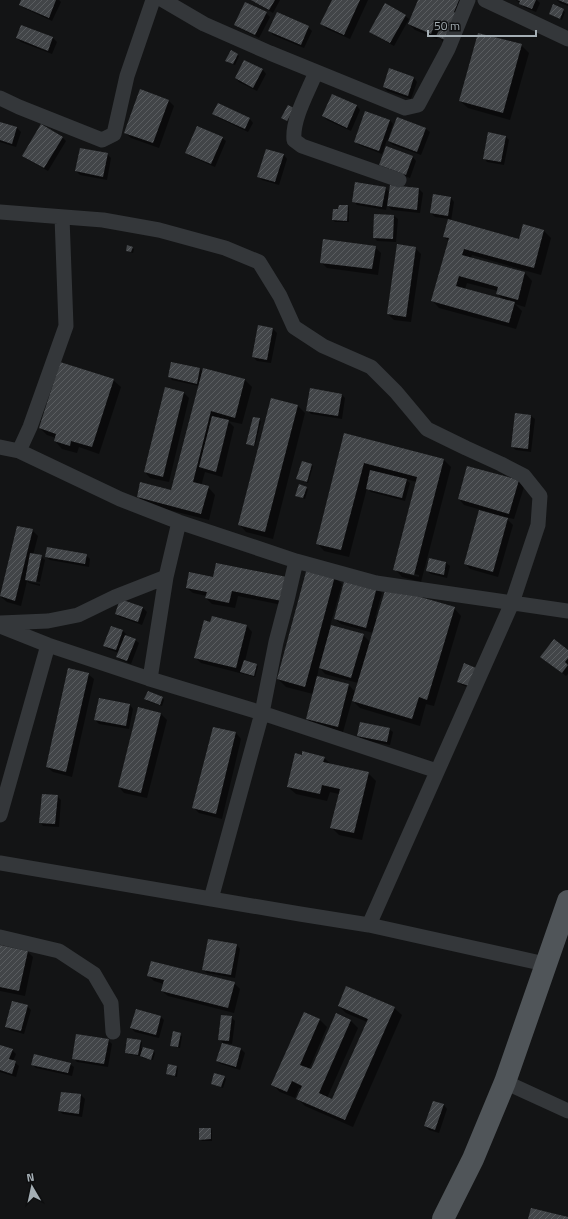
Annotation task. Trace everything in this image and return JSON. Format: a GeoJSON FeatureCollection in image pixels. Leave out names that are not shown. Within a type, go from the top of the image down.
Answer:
{"type":"FeatureCollection","features":[{"type":"Feature","properties":{"kind":"main road"},"geometry":{"type":"LineString","coordinates":[[443,1219],[473,1159],[505,1082],[522,1038],[545,964],[568,901]]}},
{"type":"Feature","properties":{"kind":"street"},"geometry":{"type":"LineString","coordinates":[[0,98],[102,140],[114,134],[127,76],[153,0]]}},
{"type":"Feature","properties":{"kind":"street"},"geometry":{"type":"LineString","coordinates":[[163,0],[204,24],[270,53],[405,108],[418,105],[448,49],[468,0]]}},
{"type":"Feature","properties":{"kind":"street"},"geometry":{"type":"LineString","coordinates":[[485,0],[568,38]]}},
{"type":"Feature","properties":{"kind":"street"},"geometry":{"type":"LineString","coordinates":[[316,72],[293,131],[294,140],[302,146],[399,180]]}},
{"type":"Feature","properties":{"kind":"street"},"geometry":{"type":"LineString","coordinates":[[0,212],[103,220],[159,230],[225,248],[259,262],[280,296],[294,327],[323,346],[371,366],[428,429],[524,476],[540,496],[538,525],[512,603],[369,925]]}},
{"type":"Feature","properties":{"kind":"street"},"geometry":{"type":"LineString","coordinates":[[19,451],[35,413],[66,326],[62,217]]}},
{"type":"Feature","properties":{"kind":"street"},"geometry":{"type":"LineString","coordinates":[[0,447],[19,451],[120,499],[179,522],[296,561],[376,583],[568,612]]}},
{"type":"Feature","properties":{"kind":"street"},"geometry":{"type":"LineString","coordinates":[[150,679],[166,576],[179,522]]}},
{"type":"Feature","properties":{"kind":"street"},"geometry":{"type":"LineString","coordinates":[[211,899],[262,713],[276,642],[296,561]]}},
{"type":"Feature","properties":{"kind":"street"},"geometry":{"type":"LineString","coordinates":[[0,622],[48,621],[78,615],[166,576]]}},
{"type":"Feature","properties":{"kind":"street"},"geometry":{"type":"LineString","coordinates":[[0,626],[48,645],[150,679],[262,713],[437,771]]}},
{"type":"Feature","properties":{"kind":"street"},"geometry":{"type":"LineString","coordinates":[[0,815],[48,645]]}},
{"type":"Feature","properties":{"kind":"street"},"geometry":{"type":"LineString","coordinates":[[0,862],[369,925],[545,964]]}},
{"type":"Feature","properties":{"kind":"street"},"geometry":{"type":"LineString","coordinates":[[0,937],[59,951],[94,974],[111,1003],[113,1032]]}},
{"type":"Feature","properties":{"kind":"street"},"geometry":{"type":"LineString","coordinates":[[505,1082],[568,1111]]}},
{"type":"Feature","properties":{"kind":"building"},"geometry":{"type":"Polygon","coordinates":[[[21,0],[56,0],[49,18],[19,5],[21,0]]]}},
{"type":"Feature","properties":{"kind":"building"},"geometry":{"type":"Polygon","coordinates":[[[251,0],[275,0],[269,10],[251,0]]]}},
{"type":"Feature","properties":{"kind":"building"},"geometry":{"type":"Polygon","coordinates":[[[332,0],[360,0],[344,35],[320,24],[332,0]]]}},
{"type":"Feature","properties":{"kind":"building"},"geometry":{"type":"Polygon","coordinates":[[[418,0],[459,0],[454,12],[457,14],[445,40],[436,36],[441,26],[435,24],[431,34],[408,24],[418,0]]]}},
{"type":"Feature","properties":{"kind":"building"},"geometry":{"type":"Polygon","coordinates":[[[517,0],[536,0],[532,9],[519,4],[520,1],[517,0]]]}},
{"type":"Feature","properties":{"kind":"building"},"geometry":{"type":"Polygon","coordinates":[[[558,0],[568,0],[568,4],[558,0]]]}},
{"type":"Feature","properties":{"kind":"building"},"geometry":{"type":"Polygon","coordinates":[[[245,2],[267,12],[255,35],[234,25],[245,2]]]}},
{"type":"Feature","properties":{"kind":"building"},"geometry":{"type":"Polygon","coordinates":[[[385,3],[406,15],[390,43],[369,32],[385,3]]]}},
{"type":"Feature","properties":{"kind":"building"},"geometry":{"type":"Polygon","coordinates":[[[553,4],[564,9],[560,19],[549,14],[553,4]]]}},
{"type":"Feature","properties":{"kind":"building"},"geometry":{"type":"Polygon","coordinates":[[[277,12],[309,26],[301,45],[268,31],[277,12]]]}},
{"type":"Feature","properties":{"kind":"building"},"geometry":{"type":"Polygon","coordinates":[[[21,25],[53,37],[48,51],[16,38],[21,25]]]}},
{"type":"Feature","properties":{"kind":"building"},"geometry":{"type":"Polygon","coordinates":[[[478,33],[522,44],[503,113],[459,101],[478,33]]]}},
{"type":"Feature","properties":{"kind":"building"},"geometry":{"type":"Polygon","coordinates":[[[231,50],[238,54],[233,64],[225,61],[231,50]]]}},
{"type":"Feature","properties":{"kind":"building"},"geometry":{"type":"Polygon","coordinates":[[[244,60],[263,69],[253,88],[235,78],[244,60]]]}},
{"type":"Feature","properties":{"kind":"building"},"geometry":{"type":"Polygon","coordinates":[[[389,68],[414,77],[408,96],[383,87],[389,68]]]}},
{"type":"Feature","properties":{"kind":"building"},"geometry":{"type":"Polygon","coordinates":[[[140,89],[169,100],[153,143],[124,133],[140,89]]]}},
{"type":"Feature","properties":{"kind":"building"},"geometry":{"type":"Polygon","coordinates":[[[332,94],[357,105],[347,128],[322,116],[332,94]]]}},
{"type":"Feature","properties":{"kind":"building"},"geometry":{"type":"Polygon","coordinates":[[[218,103],[250,118],[245,129],[212,114],[218,103]]]}},
{"type":"Feature","properties":{"kind":"building"},"geometry":{"type":"Polygon","coordinates":[[[288,105],[294,108],[287,121],[281,118],[288,105]]]}},
{"type":"Feature","properties":{"kind":"building"},"geometry":{"type":"Polygon","coordinates":[[[365,111],[390,120],[379,151],[354,142],[365,111]]]}},
{"type":"Feature","properties":{"kind":"building"},"geometry":{"type":"Polygon","coordinates":[[[397,117],[426,128],[417,152],[388,141],[397,117]]]}},
{"type":"Feature","properties":{"kind":"building"},"geometry":{"type":"Polygon","coordinates":[[[0,122],[17,127],[12,144],[0,140],[0,122]]]}},
{"type":"Feature","properties":{"kind":"building"},"geometry":{"type":"Polygon","coordinates":[[[41,124],[63,137],[44,168],[22,156],[41,124]]]}},
{"type":"Feature","properties":{"kind":"building"},"geometry":{"type":"Polygon","coordinates":[[[197,126],[223,137],[211,164],[185,153],[197,126]]]}},
{"type":"Feature","properties":{"kind":"building"},"geometry":{"type":"Polygon","coordinates":[[[488,132],[506,136],[501,162],[483,159],[488,132]]]}},
{"type":"Feature","properties":{"kind":"building"},"geometry":{"type":"Polygon","coordinates":[[[386,146],[413,156],[406,175],[379,165],[386,146]]]}},
{"type":"Feature","properties":{"kind":"building"},"geometry":{"type":"Polygon","coordinates":[[[80,148],[108,153],[103,177],[75,171],[80,148]]]}},
{"type":"Feature","properties":{"kind":"building"},"geometry":{"type":"Polygon","coordinates":[[[266,149],[284,154],[275,182],[257,177],[266,149]]]}},
{"type":"Feature","properties":{"kind":"building"},"geometry":{"type":"Polygon","coordinates":[[[355,182],[386,187],[382,207],[352,202],[355,182]]]}},
{"type":"Feature","properties":{"kind":"building"},"geometry":{"type":"Polygon","coordinates":[[[390,185],[419,188],[417,210],[387,206],[390,185]]]}},
{"type":"Feature","properties":{"kind":"building"},"geometry":{"type":"Polygon","coordinates":[[[433,194],[451,197],[448,216],[430,213],[433,194]]]}},
{"type":"Feature","properties":{"kind":"building"},"geometry":{"type":"Polygon","coordinates":[[[339,205],[348,205],[347,221],[332,220],[333,209],[338,209],[339,205]]]}},
{"type":"Feature","properties":{"kind":"building"},"geometry":{"type":"Polygon","coordinates":[[[374,214],[394,215],[393,239],[373,238],[374,214]]]}},
{"type":"Feature","properties":{"kind":"building"},"geometry":{"type":"Polygon","coordinates":[[[448,219],[519,239],[523,224],[544,230],[534,268],[464,249],[462,255],[525,272],[518,300],[496,294],[498,287],[459,276],[456,286],[515,302],[509,323],[431,301],[449,238],[443,237],[448,219]]]}},
{"type":"Feature","properties":{"kind":"building"},"geometry":{"type":"Polygon","coordinates":[[[323,239],[376,246],[372,269],[320,263],[323,239]]]}},
{"type":"Feature","properties":{"kind":"building"},"geometry":{"type":"Polygon","coordinates":[[[397,244],[416,247],[406,317],[387,314],[397,244]]]}},
{"type":"Feature","properties":{"kind":"building"},"geometry":{"type":"Polygon","coordinates":[[[127,245],[133,247],[131,252],[126,251],[127,245]]]}},
{"type":"Feature","properties":{"kind":"building"},"geometry":{"type":"Polygon","coordinates":[[[258,325],[273,328],[267,360],[252,357],[258,325]]]}},
{"type":"Feature","properties":{"kind":"building"},"geometry":{"type":"Polygon","coordinates":[[[60,362],[114,379],[92,447],[71,441],[70,446],[54,441],[56,434],[39,428],[60,362]]]}},
{"type":"Feature","properties":{"kind":"building"},"geometry":{"type":"Polygon","coordinates":[[[171,362],[200,368],[197,384],[168,377],[171,362]]]}},
{"type":"Feature","properties":{"kind":"building"},"geometry":{"type":"Polygon","coordinates":[[[203,368],[245,379],[235,418],[211,411],[193,482],[209,486],[201,514],[137,497],[140,482],[171,490],[203,368]]]}},
{"type":"Feature","properties":{"kind":"building"},"geometry":{"type":"Polygon","coordinates":[[[165,387],[184,392],[163,477],[144,472],[165,387]]]}},
{"type":"Feature","properties":{"kind":"building"},"geometry":{"type":"Polygon","coordinates":[[[310,388],[342,394],[338,416],[306,411],[310,388]]]}},
{"type":"Feature","properties":{"kind":"building"},"geometry":{"type":"Polygon","coordinates":[[[271,398],[298,405],[265,532],[238,525],[271,398]]]}},
{"type":"Feature","properties":{"kind":"building"},"geometry":{"type":"Polygon","coordinates":[[[515,413],[531,415],[528,449],[511,447],[515,413]]]}},
{"type":"Feature","properties":{"kind":"building"},"geometry":{"type":"Polygon","coordinates":[[[212,416],[229,420],[216,472],[199,467],[212,416]]]}},
{"type":"Feature","properties":{"kind":"building"},"geometry":{"type":"Polygon","coordinates":[[[253,417],[260,418],[254,446],[246,444],[253,417]]]}},
{"type":"Feature","properties":{"kind":"building"},"geometry":{"type":"Polygon","coordinates":[[[344,433],[444,459],[414,575],[393,570],[417,477],[364,463],[341,550],[316,544],[344,433]]]}},
{"type":"Feature","properties":{"kind":"building"},"geometry":{"type":"Polygon","coordinates":[[[302,461],[312,464],[307,482],[296,479],[302,461]]]}},
{"type":"Feature","properties":{"kind":"building"},"geometry":{"type":"Polygon","coordinates":[[[467,466],[519,480],[509,514],[458,499],[467,466]]]}},
{"type":"Feature","properties":{"kind":"building"},"geometry":{"type":"Polygon","coordinates":[[[370,470],[407,479],[402,498],[366,489],[370,470]]]}},
{"type":"Feature","properties":{"kind":"building"},"geometry":{"type":"Polygon","coordinates":[[[299,484],[307,487],[303,498],[295,496],[299,484]]]}},
{"type":"Feature","properties":{"kind":"building"},"geometry":{"type":"Polygon","coordinates":[[[479,510],[508,518],[493,572],[464,564],[479,510]]]}},
{"type":"Feature","properties":{"kind":"building"},"geometry":{"type":"Polygon","coordinates":[[[17,526],[33,529],[15,601],[0,596],[17,526]]]}},
{"type":"Feature","properties":{"kind":"building"},"geometry":{"type":"Polygon","coordinates":[[[47,547],[87,554],[85,564],[45,557],[47,547]]]}},
{"type":"Feature","properties":{"kind":"building"},"geometry":{"type":"Polygon","coordinates":[[[30,553],[42,555],[36,582],[25,580],[30,553]]]}},
{"type":"Feature","properties":{"kind":"building"},"geometry":{"type":"Polygon","coordinates":[[[429,558],[446,562],[444,575],[426,571],[429,558]]]}},
{"type":"Feature","properties":{"kind":"building"},"geometry":{"type":"Polygon","coordinates":[[[216,563],[287,577],[282,601],[232,591],[229,603],[205,598],[207,592],[186,588],[189,572],[213,577],[216,563]]]}},
{"type":"Feature","properties":{"kind":"building"},"geometry":{"type":"Polygon","coordinates":[[[307,568],[335,576],[305,687],[277,679],[307,568]]]}},
{"type":"Feature","properties":{"kind":"building"},"geometry":{"type":"Polygon","coordinates":[[[345,578],[377,587],[366,628],[334,619],[345,578]]]}},
{"type":"Feature","properties":{"kind":"building"},"geometry":{"type":"Polygon","coordinates":[[[386,587],[455,607],[427,700],[419,697],[412,719],[352,701],[386,587]]]}},
{"type":"Feature","properties":{"kind":"building"},"geometry":{"type":"Polygon","coordinates":[[[120,599],[143,607],[138,622],[115,614],[120,599]]]}},
{"type":"Feature","properties":{"kind":"building"},"geometry":{"type":"Polygon","coordinates":[[[212,616],[247,625],[236,668],[194,658],[204,620],[210,622],[212,616]]]}},
{"type":"Feature","properties":{"kind":"building"},"geometry":{"type":"Polygon","coordinates":[[[331,625],[364,634],[351,678],[319,668],[331,625]]]}},
{"type":"Feature","properties":{"kind":"building"},"geometry":{"type":"Polygon","coordinates":[[[111,626],[123,630],[116,650],[103,646],[111,626]]]}},
{"type":"Feature","properties":{"kind":"building"},"geometry":{"type":"Polygon","coordinates":[[[125,635],[136,639],[127,661],[116,657],[125,635]]]}},
{"type":"Feature","properties":{"kind":"building"},"geometry":{"type":"Polygon","coordinates":[[[554,639],[568,650],[568,658],[565,662],[568,665],[562,673],[540,657],[554,639]]]}},
{"type":"Feature","properties":{"kind":"building"},"geometry":{"type":"Polygon","coordinates":[[[244,660],[257,664],[254,676],[240,672],[244,660]]]}},
{"type":"Feature","properties":{"kind":"building"},"geometry":{"type":"Polygon","coordinates":[[[464,663],[476,668],[469,686],[457,682],[464,663]]]}},
{"type":"Feature","properties":{"kind":"building"},"geometry":{"type":"Polygon","coordinates":[[[68,668],[89,673],[66,772],[46,767],[68,668]]]}},
{"type":"Feature","properties":{"kind":"building"},"geometry":{"type":"Polygon","coordinates":[[[317,676],[349,684],[338,727],[306,719],[317,676]]]}},
{"type":"Feature","properties":{"kind":"building"},"geometry":{"type":"Polygon","coordinates":[[[148,691],[163,697],[160,705],[144,699],[148,691]]]}},
{"type":"Feature","properties":{"kind":"building"},"geometry":{"type":"Polygon","coordinates":[[[99,698],[130,704],[126,726],[94,720],[99,698]]]}},
{"type":"Feature","properties":{"kind":"building"},"geometry":{"type":"Polygon","coordinates":[[[138,707],[161,713],[141,793],[118,787],[138,707]]]}},
{"type":"Feature","properties":{"kind":"building"},"geometry":{"type":"Polygon","coordinates":[[[360,722],[390,728],[387,742],[357,736],[360,722]]]}},
{"type":"Feature","properties":{"kind":"building"},"geometry":{"type":"Polygon","coordinates":[[[213,727],[236,732],[216,814],[192,808],[213,727]]]}},
{"type":"Feature","properties":{"kind":"building"},"geometry":{"type":"Polygon","coordinates":[[[302,751],[325,757],[323,762],[369,772],[354,833],[330,828],[340,789],[322,785],[320,794],[287,787],[295,753],[302,755],[302,751]]]}},
{"type":"Feature","properties":{"kind":"building"},"geometry":{"type":"Polygon","coordinates":[[[42,794],[58,795],[55,824],[39,823],[42,794]]]}},
{"type":"Feature","properties":{"kind":"building"},"geometry":{"type":"Polygon","coordinates":[[[208,939],[237,944],[231,975],[202,970],[208,939]]]}},
{"type":"Feature","properties":{"kind":"building"},"geometry":{"type":"Polygon","coordinates":[[[0,945],[28,951],[19,991],[0,987],[0,945]]]}},
{"type":"Feature","properties":{"kind":"building"},"geometry":{"type":"Polygon","coordinates":[[[151,961],[235,982],[228,1008],[161,991],[164,980],[147,976],[151,961]]]}},
{"type":"Feature","properties":{"kind":"building"},"geometry":{"type":"Polygon","coordinates":[[[346,986],[395,1007],[345,1120],[296,1099],[302,1086],[292,1081],[287,1092],[271,1085],[304,1012],[320,1019],[300,1065],[311,1069],[336,1013],[351,1020],[319,1093],[332,1099],[368,1019],[338,1006],[346,986]]]}},
{"type":"Feature","properties":{"kind":"building"},"geometry":{"type":"Polygon","coordinates":[[[12,1001],[28,1005],[21,1031],[5,1027],[12,1001]]]}},
{"type":"Feature","properties":{"kind":"building"},"geometry":{"type":"Polygon","coordinates":[[[136,1009],[161,1016],[156,1035],[130,1028],[136,1009]]]}},
{"type":"Feature","properties":{"kind":"building"},"geometry":{"type":"Polygon","coordinates":[[[221,1015],[232,1016],[229,1041],[218,1040],[221,1015]]]}},
{"type":"Feature","properties":{"kind":"building"},"geometry":{"type":"Polygon","coordinates":[[[173,1031],[181,1033],[178,1047],[170,1046],[173,1031]]]}},
{"type":"Feature","properties":{"kind":"building"},"geometry":{"type":"Polygon","coordinates":[[[76,1034],[109,1039],[104,1064],[72,1059],[76,1034]]]}},
{"type":"Feature","properties":{"kind":"building"},"geometry":{"type":"Polygon","coordinates":[[[127,1038],[141,1040],[138,1055],[125,1053],[127,1038]]]}},
{"type":"Feature","properties":{"kind":"building"},"geometry":{"type":"Polygon","coordinates":[[[222,1043],[241,1048],[236,1067],[216,1061],[222,1043]]]}},
{"type":"Feature","properties":{"kind":"building"},"geometry":{"type":"Polygon","coordinates":[[[0,1045],[13,1049],[9,1059],[16,1061],[12,1074],[0,1070],[0,1045]]]}},
{"type":"Feature","properties":{"kind":"building"},"geometry":{"type":"Polygon","coordinates":[[[143,1047],[154,1050],[151,1060],[140,1056],[143,1047]]]}},
{"type":"Feature","properties":{"kind":"building"},"geometry":{"type":"Polygon","coordinates":[[[34,1054],[71,1063],[68,1073],[31,1065],[34,1054]]]}},
{"type":"Feature","properties":{"kind":"building"},"geometry":{"type":"Polygon","coordinates":[[[168,1064],[177,1066],[175,1076],[166,1074],[168,1064]]]}},
{"type":"Feature","properties":{"kind":"building"},"geometry":{"type":"Polygon","coordinates":[[[214,1073],[225,1076],[221,1087],[211,1084],[214,1073]]]}},
{"type":"Feature","properties":{"kind":"building"},"geometry":{"type":"Polygon","coordinates":[[[61,1092],[81,1094],[79,1114],[58,1111],[61,1092]]]}},
{"type":"Feature","properties":{"kind":"building"},"geometry":{"type":"Polygon","coordinates":[[[433,1101],[444,1104],[435,1130],[424,1126],[433,1101]]]}},
{"type":"Feature","properties":{"kind":"building"},"geometry":{"type":"Polygon","coordinates":[[[199,1128],[211,1128],[211,1139],[199,1140],[199,1128]]]}},
{"type":"Feature","properties":{"kind":"building"},"geometry":{"type":"Polygon","coordinates":[[[531,1208],[568,1217],[568,1219],[528,1219],[531,1208]]]}}]}
